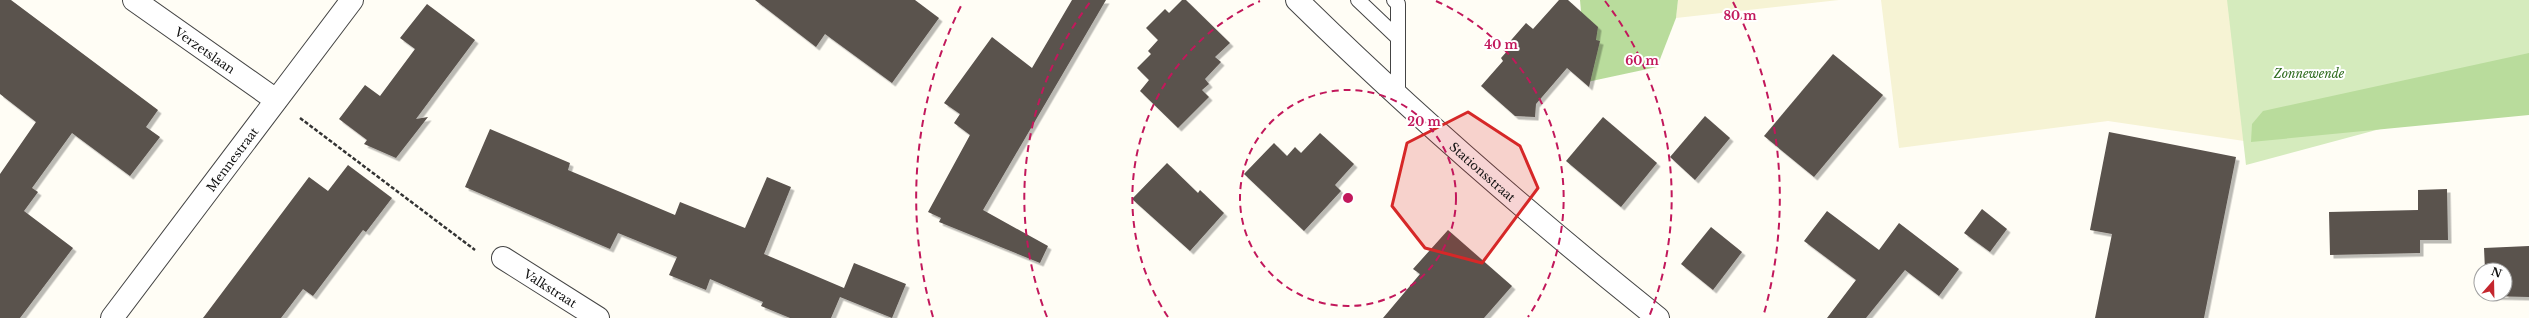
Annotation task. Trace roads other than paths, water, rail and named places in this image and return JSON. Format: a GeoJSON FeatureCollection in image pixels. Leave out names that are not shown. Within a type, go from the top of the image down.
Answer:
{"type":"FeatureCollection","features":[{"type":"Feature","properties":{"kind":"street","name":"Verzetslaan"},"geometry":{"type":"LineString","coordinates":[[134,0],[276,100]]}},
{"type":"Feature","properties":{"kind":"street","name":"Mennestraat"},"geometry":{"type":"LineString","coordinates":[[112,318],[352,0]]}},
{"type":"Feature","properties":{"kind":"street","name":"Stationsstraat"},"geometry":{"type":"LineString","coordinates":[[1297,0],[1398,94],[1562,242],[1658,318]]}},
{"type":"Feature","properties":{"kind":"street","name":"Valkstraat"},"geometry":{"type":"LineString","coordinates":[[503,258],[598,318]]}},
{"type":"Feature","properties":{"kind":"lane"},"geometry":{"type":"LineString","coordinates":[[1358,0],[1398,38]]}},
{"type":"Feature","properties":{"kind":"lane"},"geometry":{"type":"LineString","coordinates":[[1394,0],[1398,4],[1398,94]]}},
{"type":"Feature","properties":{"kind":"park label","name":"Zonnewende"},"geometry":{"type":"Point","coordinates":[2309,73]}}]}
